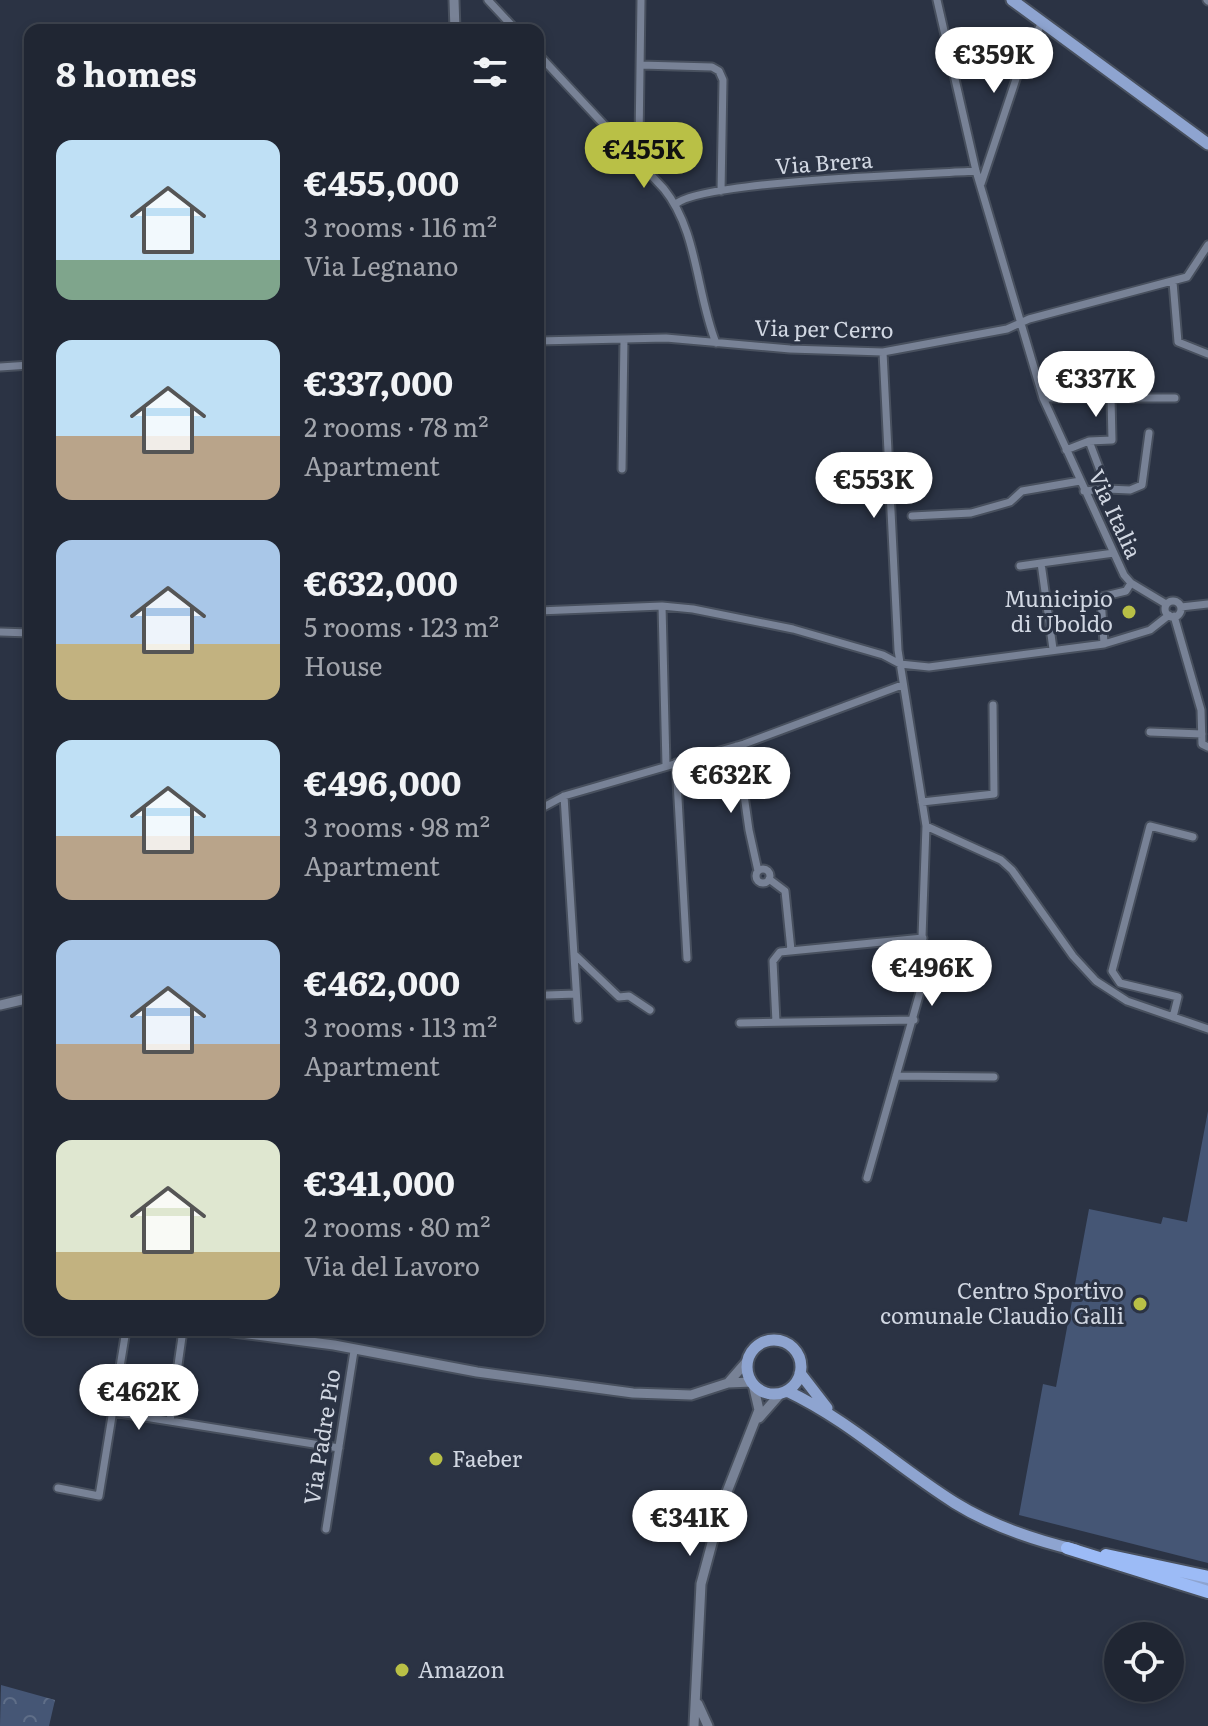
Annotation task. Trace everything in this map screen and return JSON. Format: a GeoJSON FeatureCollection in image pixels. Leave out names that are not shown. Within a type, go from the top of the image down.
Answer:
{"type":"FeatureCollection","features":[{"type":"Feature","properties":{"kind":"highway"},"geometry":{"type":"LineString","coordinates":[[1067,1548],[1208,1577]]}},
{"type":"Feature","properties":{"kind":"highway"},"geometry":{"type":"LineString","coordinates":[[1067,1548],[1208,1592]]}},
{"type":"Feature","properties":{"kind":"main road"},"geometry":{"type":"LineString","coordinates":[[1012,0],[1208,144]]}},
{"type":"Feature","properties":{"kind":"main road"},"geometry":{"type":"LineString","coordinates":[[830,1411],[800,1373],[797,1354],[781,1341],[760,1344],[748,1360],[752,1383],[769,1393],[784,1392],[830,1411],[956,1504],[1001,1526],[1067,1548],[1208,1584]]}},
{"type":"Feature","properties":{"kind":"main road"},"geometry":{"type":"LineString","coordinates":[[784,1392],[800,1373]]}},
{"type":"Feature","properties":{"kind":"street"},"geometry":{"type":"LineString","coordinates":[[454,0],[455,24]]}},
{"type":"Feature","properties":{"kind":"street"},"geometry":{"type":"LineString","coordinates":[[488,0],[510,24]]}},
{"type":"Feature","properties":{"kind":"street"},"geometry":{"type":"LineString","coordinates":[[632,154],[639,141],[641,0]]}},
{"type":"Feature","properties":{"kind":"street","name":"Via Italia"},"geometry":{"type":"LineString","coordinates":[[937,0],[976,171],[1043,398],[1084,491],[1131,583]]}},
{"type":"Feature","properties":{"kind":"street"},"geometry":{"type":"LineString","coordinates":[[981,185],[1019,70],[1042,22]]}},
{"type":"Feature","properties":{"kind":"street"},"geometry":{"type":"LineString","coordinates":[[544,60],[676,204],[684,221],[703,311],[716,343]]}},
{"type":"Feature","properties":{"kind":"street"},"geometry":{"type":"LineString","coordinates":[[640,65],[712,67],[722,75],[721,191]]}},
{"type":"Feature","properties":{"kind":"street","name":"Via Brera"},"geometry":{"type":"LineString","coordinates":[[676,204],[689,196],[774,184],[976,171]]}},
{"type":"Feature","properties":{"kind":"street"},"geometry":{"type":"LineString","coordinates":[[1208,245],[1187,277],[1173,282],[1178,342],[1208,354]]}},
{"type":"Feature","properties":{"kind":"street","name":"Via per Cerro"},"geometry":{"type":"LineString","coordinates":[[544,341],[666,338],[883,352],[1021,323],[1173,282]]}},
{"type":"Feature","properties":{"kind":"street"},"geometry":{"type":"LineString","coordinates":[[622,469],[624,339]]}},
{"type":"Feature","properties":{"kind":"street"},"geometry":{"type":"LineString","coordinates":[[867,1178],[914,1020],[923,938],[922,857],[926,826],[900,664],[891,556],[883,352]]}},
{"type":"Feature","properties":{"kind":"street"},"geometry":{"type":"LineString","coordinates":[[0,367],[24,365]]}},
{"type":"Feature","properties":{"kind":"street"},"geometry":{"type":"LineString","coordinates":[[1043,398],[1175,398]]}},
{"type":"Feature","properties":{"kind":"street"},"geometry":{"type":"LineString","coordinates":[[1066,450],[1089,441],[1112,440],[1111,398]]}},
{"type":"Feature","properties":{"kind":"street"},"geometry":{"type":"LineString","coordinates":[[1084,491],[1130,490],[1142,485],[1149,433]]}},
{"type":"Feature","properties":{"kind":"street"},"geometry":{"type":"LineString","coordinates":[[1089,441],[1107,489]]}},
{"type":"Feature","properties":{"kind":"street"},"geometry":{"type":"LineString","coordinates":[[912,516],[971,513],[1010,502],[1022,491],[1080,481]]}},
{"type":"Feature","properties":{"kind":"street"},"geometry":{"type":"LineString","coordinates":[[1020,566],[1114,553]]}},
{"type":"Feature","properties":{"kind":"street"},"geometry":{"type":"LineString","coordinates":[[1041,563],[1053,649]]}},
{"type":"Feature","properties":{"kind":"street"},"geometry":{"type":"LineString","coordinates":[[1104,644],[1101,597],[1126,591],[1131,583],[1166,604],[1194,677],[1201,710],[1202,744],[1208,747]]}},
{"type":"Feature","properties":{"kind":"street"},"geometry":{"type":"LineString","coordinates":[[1166,604],[1176,601],[1181,607]]}},
{"type":"Feature","properties":{"kind":"street"},"geometry":{"type":"LineString","coordinates":[[544,611],[662,606],[744,617],[793,629],[900,664],[929,667],[1104,644],[1150,630],[1181,607],[1208,604]]}},
{"type":"Feature","properties":{"kind":"street"},"geometry":{"type":"LineString","coordinates":[[662,606],[666,765]]}},
{"type":"Feature","properties":{"kind":"street"},"geometry":{"type":"LineString","coordinates":[[0,632],[24,633]]}},
{"type":"Feature","properties":{"kind":"street"},"geometry":{"type":"LineString","coordinates":[[544,807],[564,796],[737,746],[902,685]]}},
{"type":"Feature","properties":{"kind":"street"},"geometry":{"type":"LineString","coordinates":[[922,802],[994,794],[993,705]]}},
{"type":"Feature","properties":{"kind":"street"},"geometry":{"type":"LineString","coordinates":[[1150,732],[1202,734]]}},
{"type":"Feature","properties":{"kind":"street"},"geometry":{"type":"LineString","coordinates":[[737,746],[758,871],[767,870],[769,879],[785,891],[791,950]]}},
{"type":"Feature","properties":{"kind":"street"},"geometry":{"type":"LineString","coordinates":[[676,763],[687,958]]}},
{"type":"Feature","properties":{"kind":"street"},"geometry":{"type":"LineString","coordinates":[[564,796],[578,1019]]}},
{"type":"Feature","properties":{"kind":"street"},"geometry":{"type":"LineString","coordinates":[[926,826],[1001,860],[1021,880],[1073,956],[1096,981],[1127,1001],[1208,1029]]}},
{"type":"Feature","properties":{"kind":"street"},"geometry":{"type":"LineString","coordinates":[[1173,1017],[1178,997],[1120,983],[1112,971],[1150,826],[1193,837]]}},
{"type":"Feature","properties":{"kind":"street"},"geometry":{"type":"LineString","coordinates":[[776,1022],[774,958],[780,952],[923,938]]}},
{"type":"Feature","properties":{"kind":"street"},"geometry":{"type":"LineString","coordinates":[[574,954],[619,997],[629,996],[650,1010]]}},
{"type":"Feature","properties":{"kind":"street"},"geometry":{"type":"LineString","coordinates":[[547,995],[576,994]]}},
{"type":"Feature","properties":{"kind":"street"},"geometry":{"type":"LineString","coordinates":[[0,1005],[24,999]]}},
{"type":"Feature","properties":{"kind":"street"},"geometry":{"type":"LineString","coordinates":[[740,1023],[914,1020]]}},
{"type":"Feature","properties":{"kind":"street"},"geometry":{"type":"LineString","coordinates":[[896,1076],[994,1077]]}},
{"type":"Feature","properties":{"kind":"street"},"geometry":{"type":"LineString","coordinates":[[58,1488],[99,1496],[125,1336]]}},
{"type":"Feature","properties":{"kind":"street"},"geometry":{"type":"LineString","coordinates":[[170,1421],[182,1336]]}},
{"type":"Feature","properties":{"kind":"street"},"geometry":{"type":"LineString","coordinates":[[264,1336],[667,1396],[691,1395],[728,1383],[752,1383],[759,1403],[754,1424],[723,1502],[702,1578],[695,1655],[698,1704],[694,1726]]}},
{"type":"Feature","properties":{"kind":"street","name":"Via Padre Pio"},"geometry":{"type":"LineString","coordinates":[[326,1529],[354,1351]]}},
{"type":"Feature","properties":{"kind":"street"},"geometry":{"type":"LineString","coordinates":[[728,1383],[748,1360]]}},
{"type":"Feature","properties":{"kind":"street"},"geometry":{"type":"LineString","coordinates":[[754,1424],[770,1402],[784,1392]]}},
{"type":"Feature","properties":{"kind":"street"},"geometry":{"type":"LineString","coordinates":[[113,1412],[339,1448]]}},
{"type":"Feature","properties":{"kind":"street"},"geometry":{"type":"LineString","coordinates":[[698,1704],[708,1726]]}},
{"type":"Feature","properties":{"kind":"green space","name":"Centro Sportivo comunale Claudio Galli"},"geometry":{"type":"Polygon","coordinates":[[[1208,1111],[1208,1563],[1019,1515],[1043,1384],[1056,1387],[1089,1209],[1161,1224],[1163,1217],[1187,1222],[1208,1111]]]}},
{"type":"Feature","properties":{"kind":"green space"},"geometry":{"type":"Polygon","coordinates":[[[1,1685],[55,1700],[49,1726],[0,1726],[1,1685]]]}},
{"type":"Feature","properties":{"kind":"place","name":"Municipio di Uboldo"},"geometry":{"type":"Point","coordinates":[1129,612]}},
{"type":"Feature","properties":{"kind":"place","name":"Centro Sportivo comunale Claudio Galli"},"geometry":{"type":"Point","coordinates":[1140,1304]}},
{"type":"Feature","properties":{"kind":"place","name":"Faeber"},"geometry":{"type":"Point","coordinates":[436,1459]}},
{"type":"Feature","properties":{"kind":"place","name":"Amazon"},"geometry":{"type":"Point","coordinates":[402,1670]}}]}
